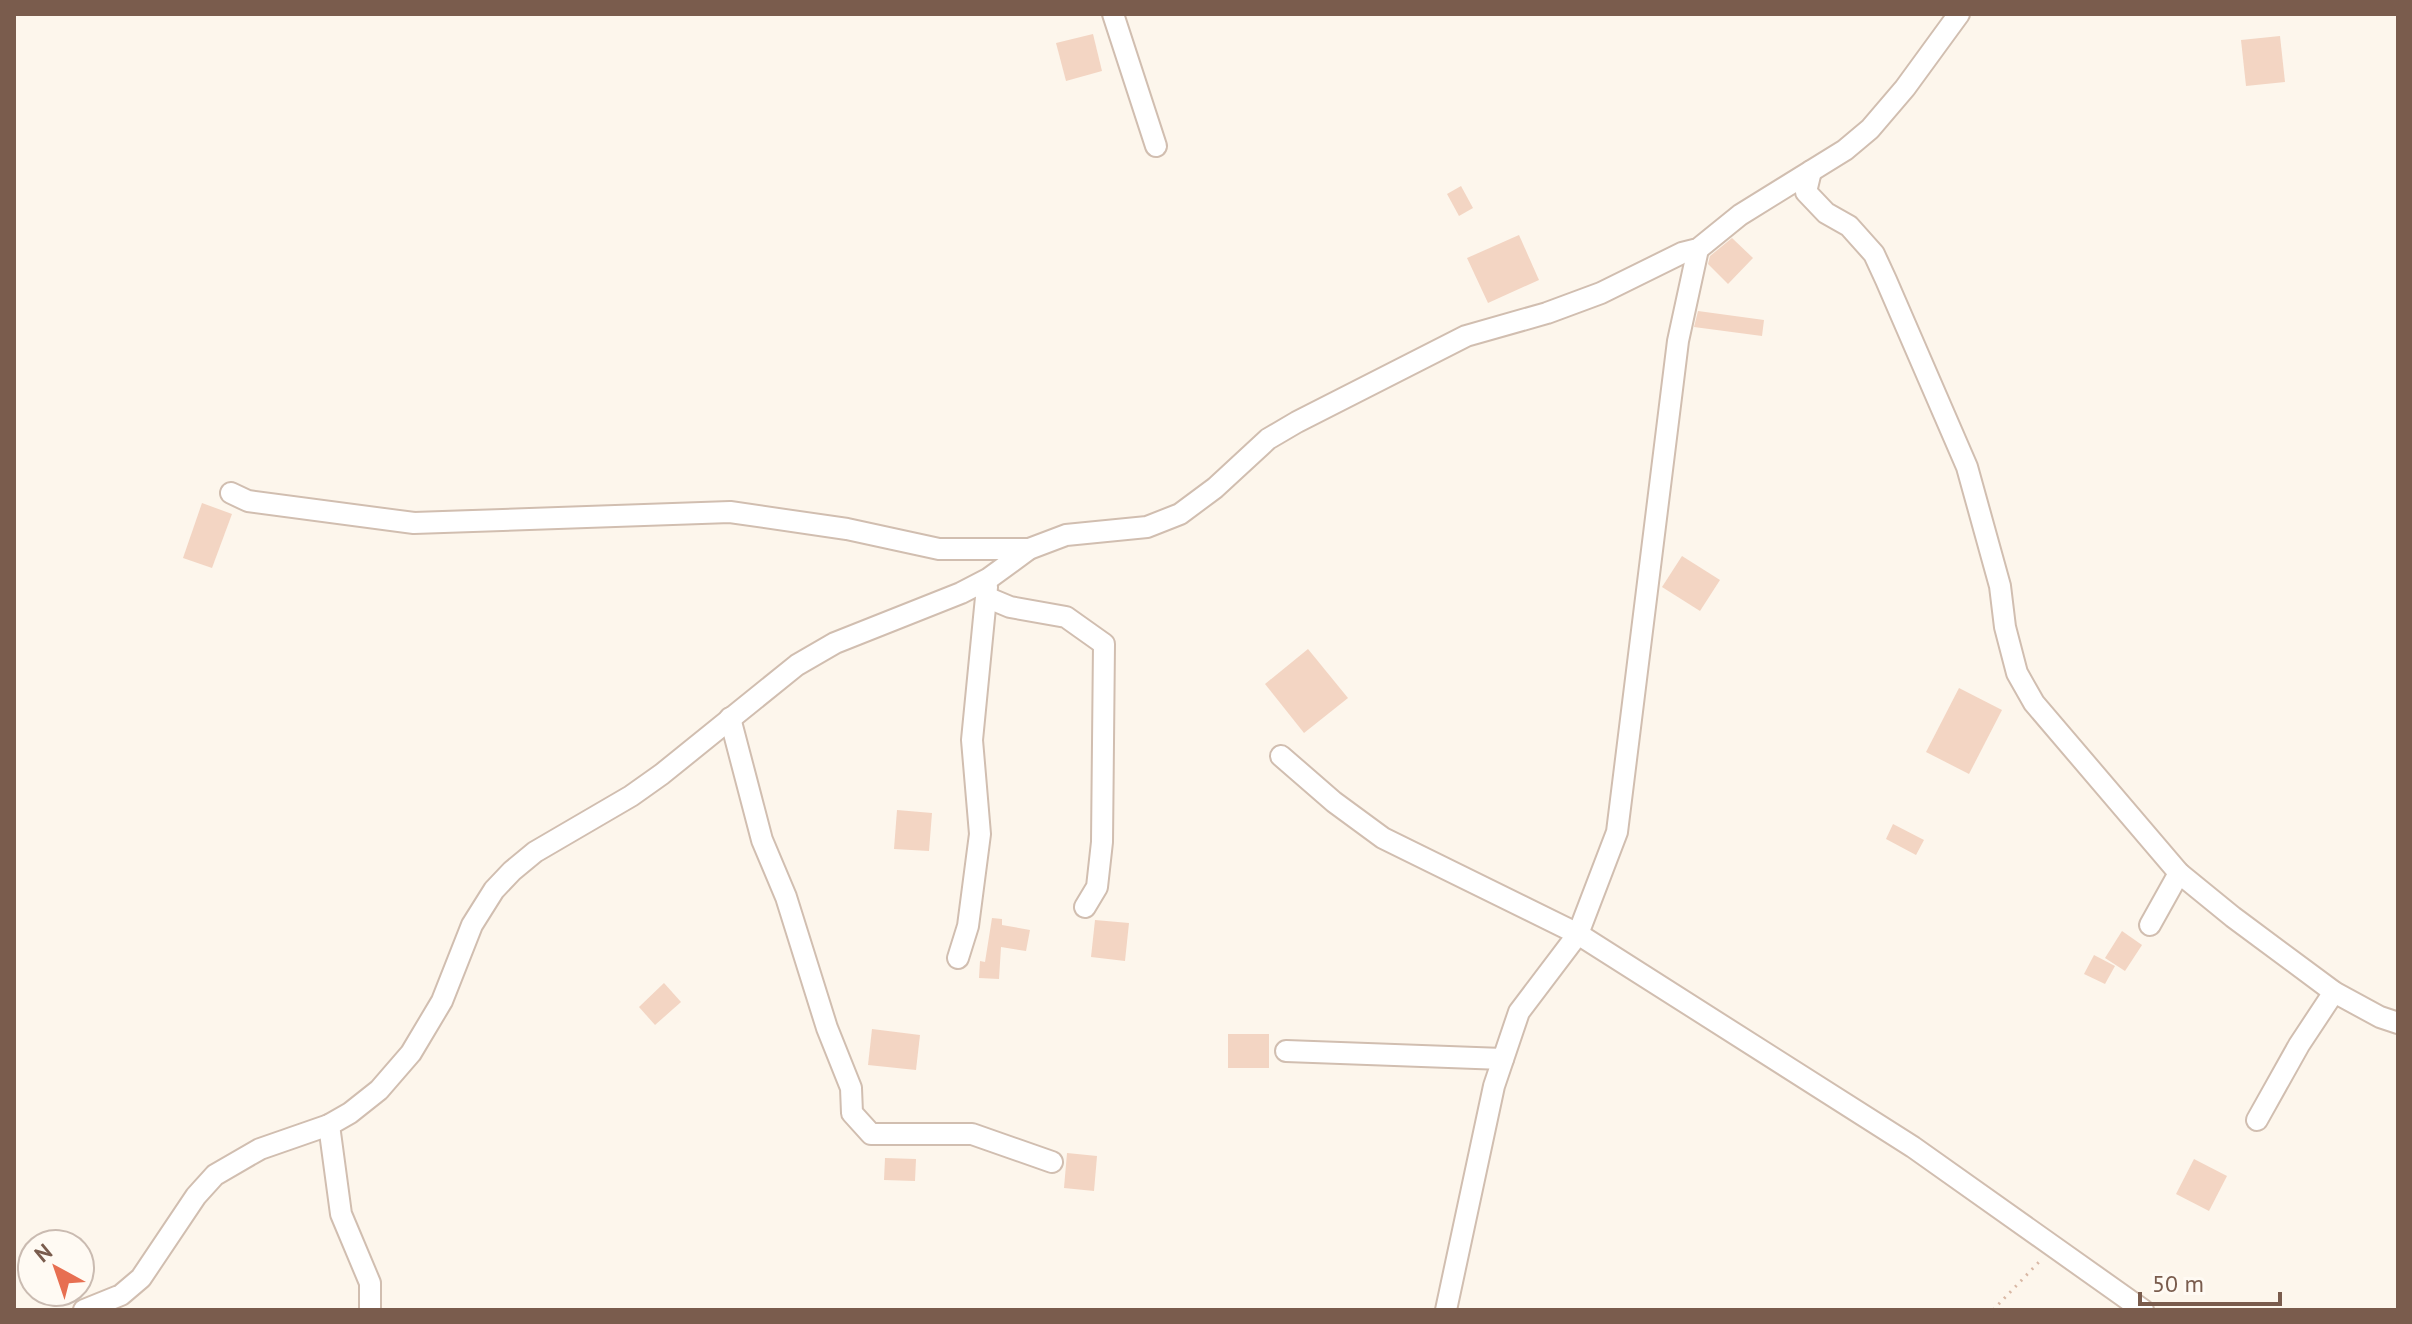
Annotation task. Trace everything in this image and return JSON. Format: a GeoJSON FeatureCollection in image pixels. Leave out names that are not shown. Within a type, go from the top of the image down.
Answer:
{"type":"FeatureCollection","features":[{"type":"Feature","properties":{"kind":"street"},"geometry":{"type":"LineString","coordinates":[[1113,14],[1156,146]]}},
{"type":"Feature","properties":{"kind":"street"},"geometry":{"type":"LineString","coordinates":[[231,493],[248,501],[414,523],[730,512],[847,529],[939,549],[1029,549],[1066,535],[1147,527],[1180,514],[1215,488],[1268,439],[1466,336],[1601,293],[1682,253],[1698,249],[1740,215],[1845,150],[1870,129],[1905,88],[1959,14]]}},
{"type":"Feature","properties":{"kind":"street"},"geometry":{"type":"LineString","coordinates":[[1811,171],[1806,192],[1814,203],[1849,226],[1874,254],[1967,467],[2000,586],[2005,627],[2017,673],[2034,703],[2179,873],[2334,992],[2380,1017],[2398,1023]]}},
{"type":"Feature","properties":{"kind":"street"},"geometry":{"type":"LineString","coordinates":[[1446,1310],[1494,1086],[1519,1012],[1578,934],[1617,832],[1678,341],[1698,249]]}},
{"type":"Feature","properties":{"kind":"street"},"geometry":{"type":"LineString","coordinates":[[84,1310],[118,1303],[162,1251],[196,1196],[215,1175],[260,1149],[329,1125],[379,1090],[411,1053],[442,1001],[472,925],[482,908],[494,890],[535,852],[631,796],[797,665],[835,643],[961,593],[987,588],[1029,549]]}},
{"type":"Feature","properties":{"kind":"street"},"geometry":{"type":"LineString","coordinates":[[987,588],[1010,607],[1066,617],[1104,644],[1102,842],[1097,887],[1085,907]]}},
{"type":"Feature","properties":{"kind":"street"},"geometry":{"type":"LineString","coordinates":[[958,958],[968,926],[980,834],[972,740],[987,588]]}},
{"type":"Feature","properties":{"kind":"street"},"geometry":{"type":"LineString","coordinates":[[730,718],[762,840],[786,897],[827,1028],[851,1088],[852,1113],[871,1134],[972,1134],[1052,1162]]}},
{"type":"Feature","properties":{"kind":"street"},"geometry":{"type":"LineString","coordinates":[[1281,756],[1334,802],[1383,838],[1578,934],[1913,1147],[2143,1310]]}},
{"type":"Feature","properties":{"kind":"street"},"geometry":{"type":"LineString","coordinates":[[2150,925],[2179,873]]}},
{"type":"Feature","properties":{"kind":"street"},"geometry":{"type":"LineString","coordinates":[[2257,1120],[2299,1045],[2334,992]]}},
{"type":"Feature","properties":{"kind":"street"},"geometry":{"type":"LineString","coordinates":[[1286,1051],[1503,1059]]}},
{"type":"Feature","properties":{"kind":"street"},"geometry":{"type":"LineString","coordinates":[[329,1125],[341,1214],[370,1283],[370,1310]]}},
{"type":"Feature","properties":{"kind":"path"},"geometry":{"type":"LineString","coordinates":[[1993,1310],[2053,1247]]}},
{"type":"Feature","properties":{"kind":"building"},"geometry":{"type":"Polygon","coordinates":[[[1093,34],[1102,71],[1066,81],[1056,43],[1093,34]]]}},
{"type":"Feature","properties":{"kind":"building"},"geometry":{"type":"Polygon","coordinates":[[[2280,36],[2285,82],[2246,86],[2241,40],[2280,36]]]}},
{"type":"Feature","properties":{"kind":"building"},"geometry":{"type":"Polygon","coordinates":[[[1461,186],[1473,208],[1459,216],[1447,194],[1461,186]]]}},
{"type":"Feature","properties":{"kind":"building"},"geometry":{"type":"Polygon","coordinates":[[[1519,235],[1539,280],[1488,303],[1467,258],[1519,235]]]}},
{"type":"Feature","properties":{"kind":"building"},"geometry":{"type":"Polygon","coordinates":[[[1732,238],[1753,258],[1728,284],[1708,264],[1710,256],[1732,238]]]}},
{"type":"Feature","properties":{"kind":"building"},"geometry":{"type":"Polygon","coordinates":[[[1698,311],[1764,320],[1762,336],[1694,327],[1698,311]]]}},
{"type":"Feature","properties":{"kind":"building"},"geometry":{"type":"Polygon","coordinates":[[[202,503],[232,514],[212,568],[183,558],[202,503]]]}},
{"type":"Feature","properties":{"kind":"building"},"geometry":{"type":"Polygon","coordinates":[[[1682,556],[1720,580],[1700,611],[1662,587],[1682,556]]]}},
{"type":"Feature","properties":{"kind":"building"},"geometry":{"type":"Polygon","coordinates":[[[1308,649],[1348,698],[1304,733],[1265,684],[1308,649]]]}},
{"type":"Feature","properties":{"kind":"building"},"geometry":{"type":"Polygon","coordinates":[[[1959,688],[2002,710],[1969,774],[1926,752],[1959,688]]]}},
{"type":"Feature","properties":{"kind":"building"},"geometry":{"type":"Polygon","coordinates":[[[897,810],[932,813],[929,851],[894,849],[897,810]]]}},
{"type":"Feature","properties":{"kind":"building"},"geometry":{"type":"Polygon","coordinates":[[[1893,824],[1924,840],[1916,855],[1886,839],[1893,824]]]}},
{"type":"Feature","properties":{"kind":"building"},"geometry":{"type":"Polygon","coordinates":[[[992,918],[1002,919],[1002,925],[1030,930],[1026,951],[1001,947],[999,979],[979,978],[980,961],[985,962],[992,918]]]}},
{"type":"Feature","properties":{"kind":"building"},"geometry":{"type":"Polygon","coordinates":[[[1095,920],[1129,923],[1125,961],[1091,957],[1095,920]]]}},
{"type":"Feature","properties":{"kind":"building"},"geometry":{"type":"Polygon","coordinates":[[[2122,931],[2142,945],[2125,971],[2105,958],[2122,931]]]}},
{"type":"Feature","properties":{"kind":"building"},"geometry":{"type":"Polygon","coordinates":[[[2094,955],[2115,966],[2105,984],[2084,974],[2094,955]]]}},
{"type":"Feature","properties":{"kind":"building"},"geometry":{"type":"Polygon","coordinates":[[[664,983],[681,1002],[655,1025],[639,1007],[664,983]]]}},
{"type":"Feature","properties":{"kind":"building"},"geometry":{"type":"Polygon","coordinates":[[[872,1029],[920,1035],[916,1070],[868,1065],[872,1029]]]}},
{"type":"Feature","properties":{"kind":"building"},"geometry":{"type":"Polygon","coordinates":[[[1228,1034],[1269,1034],[1269,1068],[1228,1068],[1228,1034]]]}},
{"type":"Feature","properties":{"kind":"building"},"geometry":{"type":"Polygon","coordinates":[[[1067,1153],[1097,1156],[1094,1191],[1064,1188],[1067,1153]]]}},
{"type":"Feature","properties":{"kind":"building"},"geometry":{"type":"Polygon","coordinates":[[[885,1158],[916,1159],[915,1181],[884,1180],[885,1158]]]}},
{"type":"Feature","properties":{"kind":"building"},"geometry":{"type":"Polygon","coordinates":[[[2194,1159],[2227,1176],[2209,1211],[2176,1194],[2194,1159]]]}}]}
